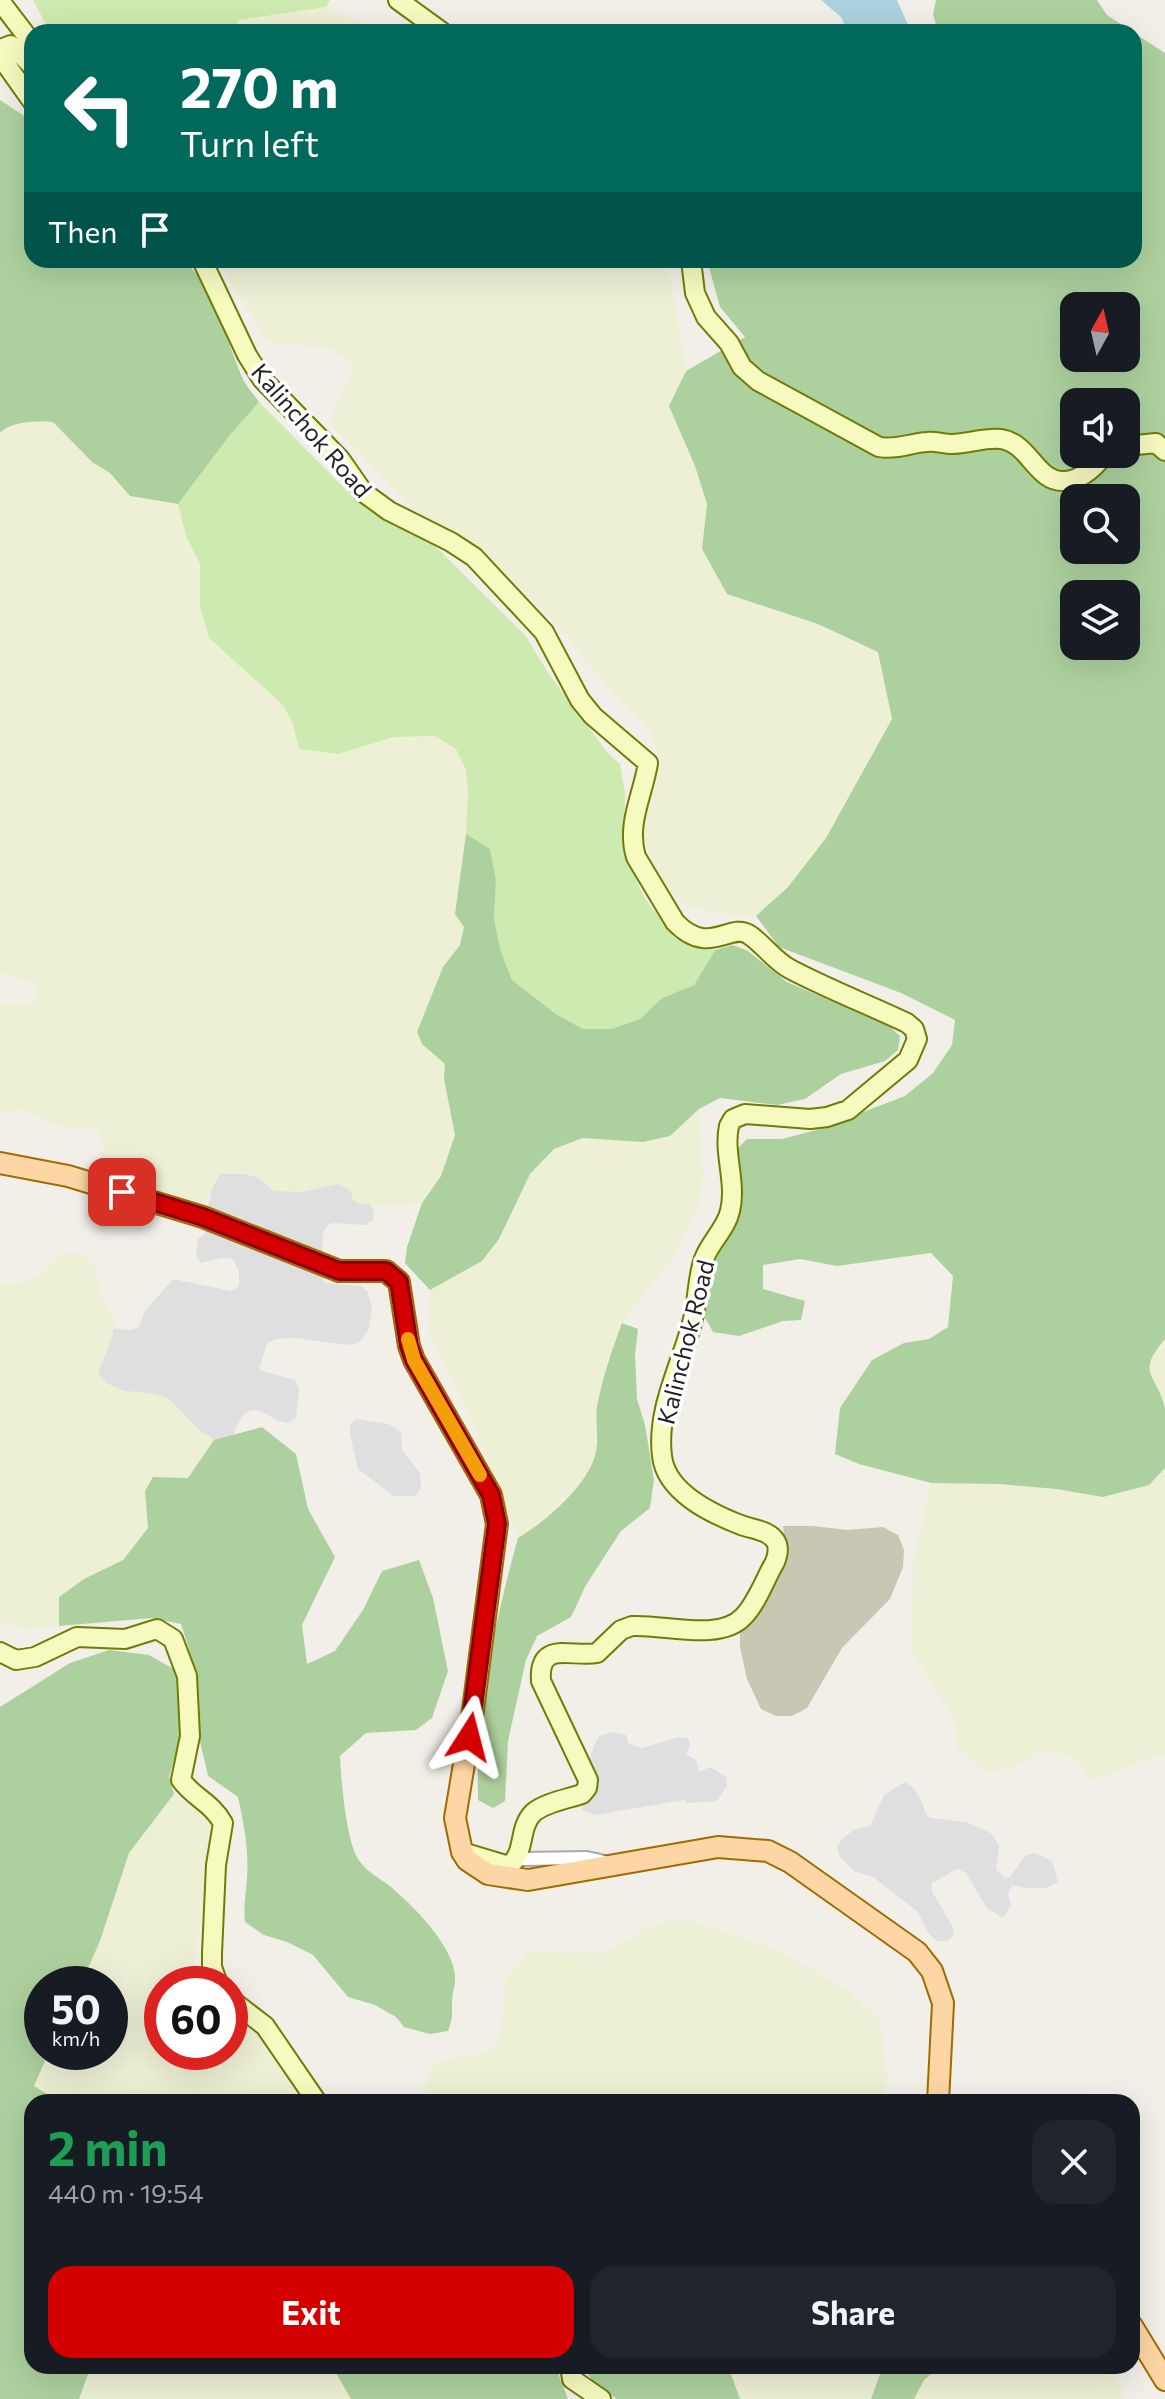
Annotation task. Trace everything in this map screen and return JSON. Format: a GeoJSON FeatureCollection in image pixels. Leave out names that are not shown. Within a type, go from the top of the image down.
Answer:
{"type":"FeatureCollection","features":[{"type":"Feature","properties":{"kind":"main road"},"geometry":{"type":"LineString","coordinates":[[0,1163],[68,1176],[203,1217],[339,1271],[386,1271],[399,1282],[414,1360],[491,1495],[497,1524],[473,1710],[455,1818],[462,1852],[472,1865],[488,1874],[528,1880],[718,1847],[768,1851],[790,1862],[917,1952],[932,1971],[943,2003],[938,2094]]}},
{"type":"Feature","properties":{"kind":"main road"},"geometry":{"type":"LineString","coordinates":[[1140,2339],[1165,2380]]}},
{"type":"Feature","properties":{"kind":"street"},"geometry":{"type":"LineString","coordinates":[[398,0],[431,24]]}},
{"type":"Feature","properties":{"kind":"street"},"geometry":{"type":"LineString","coordinates":[[0,1],[24,32]]}},
{"type":"Feature","properties":{"kind":"street"},"geometry":{"type":"LineString","coordinates":[[24,57],[15,47],[6,46],[0,53],[24,89]]}},
{"type":"Feature","properties":{"kind":"street","name":"Kalinchok Road"},"geometry":{"type":"LineString","coordinates":[[206,268],[247,355],[262,379],[340,459],[363,492],[389,511],[474,557],[544,632],[580,700],[593,716],[648,763],[644,790],[633,819],[632,846],[683,930],[704,939],[719,938],[738,931],[747,933],[789,968],[907,1023],[914,1029],[917,1039],[908,1060],[860,1103],[840,1114],[810,1119],[745,1114],[733,1119],[729,1126],[730,1210],[701,1268],[690,1332],[669,1394],[661,1453],[669,1478],[679,1490],[739,1525],[769,1534],[775,1540],[778,1555],[744,1616],[726,1628],[703,1630],[632,1626],[621,1630],[597,1653],[558,1652],[544,1660],[541,1681],[588,1784],[582,1794],[536,1810],[530,1817],[513,1863]]}},
{"type":"Feature","properties":{"kind":"street"},"geometry":{"type":"LineString","coordinates":[[692,268],[695,293],[706,317],[729,343],[742,367],[758,381],[879,447],[892,449],[927,442],[953,444],[1003,439],[1019,446],[1048,477],[1062,482],[1095,468]]}},
{"type":"Feature","properties":{"kind":"street"},"geometry":{"type":"LineString","coordinates":[[1140,445],[1156,443],[1165,451]]}},
{"type":"Feature","properties":{"kind":"street"},"geometry":{"type":"LineString","coordinates":[[0,1652],[16,1660],[35,1657],[77,1637],[125,1639],[157,1629],[173,1639],[187,1676],[190,1736],[181,1780],[187,1789],[213,1807],[223,1823],[216,1865],[212,1966]]}},
{"type":"Feature","properties":{"kind":"street"},"geometry":{"type":"LineString","coordinates":[[462,1852],[502,1866],[522,1859],[587,1858],[618,1865]]}},
{"type":"Feature","properties":{"kind":"street"},"geometry":{"type":"LineString","coordinates":[[248,2013],[265,2026],[312,2094]]}},
{"type":"Feature","properties":{"kind":"street"},"geometry":{"type":"LineString","coordinates":[[571,2374],[572,2379],[601,2399]]}},
{"type":"Feature","properties":{"kind":"shaded area"},"geometry":{"type":"Polygon","coordinates":[[[326,7],[367,24],[237,24],[239,20],[326,7]]]}},
{"type":"Feature","properties":{"kind":"shaded area"},"geometry":{"type":"Polygon","coordinates":[[[222,268],[668,268],[686,371],[669,406],[695,466],[707,504],[702,549],[818,624],[879,652],[892,719],[826,838],[788,887],[756,916],[733,916],[688,906],[660,885],[646,855],[643,821],[654,793],[660,762],[649,730],[608,688],[555,622],[471,541],[414,510],[329,422],[355,366],[332,349],[266,341],[222,268]]]}},
{"type":"Feature","properties":{"kind":"shaded area"},"geometry":{"type":"Polygon","coordinates":[[[37,421],[53,422],[92,462],[110,472],[130,496],[178,504],[186,536],[200,564],[200,607],[209,638],[283,705],[293,724],[299,749],[356,749],[394,737],[435,736],[456,749],[466,770],[468,793],[455,914],[465,927],[460,945],[443,967],[422,1044],[445,1064],[444,1079],[455,1135],[441,1176],[422,1203],[406,1206],[359,1204],[353,1200],[351,1191],[339,1184],[301,1192],[274,1191],[257,1177],[245,1174],[220,1174],[205,1201],[184,1202],[99,1181],[97,1164],[104,1146],[100,1132],[89,1127],[64,1127],[21,1109],[0,1112],[0,1004],[33,1003],[38,986],[10,974],[0,974],[0,433],[3,429],[37,421]]]}},
{"type":"Feature","properties":{"kind":"shaded area"},"geometry":{"type":"Polygon","coordinates":[[[699,1109],[703,1172],[698,1208],[677,1252],[622,1323],[597,1408],[596,1453],[583,1480],[536,1528],[518,1538],[465,1406],[429,1331],[430,1290],[482,1261],[499,1239],[530,1174],[554,1149],[583,1138],[643,1142],[670,1136],[699,1109]]]}},
{"type":"Feature","properties":{"kind":"shaded area"},"geometry":{"type":"Polygon","coordinates":[[[217,1168],[335,1179],[360,1191],[374,1211],[373,1220],[365,1225],[332,1223],[323,1234],[324,1283],[361,1286],[368,1292],[372,1310],[364,1337],[358,1343],[347,1345],[295,1338],[267,1343],[259,1370],[295,1380],[299,1389],[296,1418],[288,1423],[252,1410],[244,1414],[235,1429],[233,1449],[93,1386],[111,1328],[138,1328],[145,1311],[173,1279],[231,1291],[239,1286],[239,1272],[233,1259],[200,1263],[196,1254],[198,1239],[205,1234],[217,1168]]]}},
{"type":"Feature","properties":{"kind":"shaded area"},"geometry":{"type":"Polygon","coordinates":[[[76,1252],[95,1267],[102,1296],[115,1318],[112,1337],[98,1374],[108,1384],[125,1391],[168,1398],[197,1428],[214,1440],[188,1478],[145,1491],[148,1528],[123,1560],[84,1579],[59,1597],[59,1626],[23,1630],[0,1622],[0,1284],[10,1285],[34,1278],[61,1255],[76,1252]]]}},
{"type":"Feature","properties":{"kind":"shaded area"},"geometry":{"type":"Polygon","coordinates":[[[1165,1339],[1165,1408],[1149,1371],[1151,1355],[1165,1339]]]}},
{"type":"Feature","properties":{"kind":"shaded area"},"geometry":{"type":"Polygon","coordinates":[[[357,1419],[389,1424],[401,1432],[402,1450],[420,1473],[421,1487],[416,1496],[394,1496],[358,1469],[350,1434],[350,1424],[357,1419]]]}},
{"type":"Feature","properties":{"kind":"shaded area"},"geometry":{"type":"Polygon","coordinates":[[[1165,1468],[1165,1757],[1160,1754],[1093,1781],[1074,1759],[1045,1749],[1011,1768],[989,1773],[958,1750],[954,1720],[912,1650],[913,1562],[931,1483],[999,1484],[1103,1497],[1148,1485],[1165,1468]]]}},
{"type":"Feature","properties":{"kind":"shaded area"},"geometry":{"type":"Polygon","coordinates":[[[783,1526],[847,1530],[883,1527],[898,1535],[904,1550],[903,1567],[890,1599],[842,1648],[807,1708],[792,1716],[776,1716],[761,1709],[747,1679],[740,1647],[740,1630],[779,1576],[785,1543],[783,1526]]]}},
{"type":"Feature","properties":{"kind":"shaded area"},"geometry":{"type":"Polygon","coordinates":[[[612,1732],[626,1735],[629,1744],[642,1748],[679,1737],[688,1738],[690,1746],[686,1754],[696,1760],[699,1772],[710,1767],[726,1777],[727,1786],[717,1801],[687,1803],[684,1800],[595,1815],[582,1810],[585,1793],[594,1777],[590,1757],[594,1746],[599,1736],[612,1732]]]}},
{"type":"Feature","properties":{"kind":"shaded area"},"geometry":{"type":"Polygon","coordinates":[[[905,1782],[913,1787],[930,1818],[966,1822],[991,1833],[999,1846],[996,1869],[1005,1878],[1010,1877],[1026,1855],[1035,1853],[1052,1861],[1058,1882],[1046,1888],[1012,1885],[1008,1893],[1011,1906],[1003,1918],[987,1908],[966,1873],[958,1869],[953,1871],[932,1883],[932,1892],[952,1925],[954,1935],[947,1941],[937,1941],[929,1934],[918,1912],[873,1877],[854,1871],[840,1857],[837,1848],[853,1830],[870,1826],[884,1795],[905,1782]]]}},
{"type":"Feature","properties":{"kind":"shaded area"},"geometry":{"type":"Polygon","coordinates":[[[174,1794],[216,1824],[194,1966],[144,1966],[144,2070],[248,2070],[248,2029],[259,2035],[290,2072],[302,2094],[47,2094],[34,2086],[41,2070],[128,2070],[128,1966],[89,1966],[129,1853],[174,1794]]]}},
{"type":"Feature","properties":{"kind":"shaded area"},"geometry":{"type":"Polygon","coordinates":[[[667,1921],[690,1921],[780,1951],[845,1988],[880,2021],[887,2080],[884,2094],[424,2094],[428,2074],[436,2062],[480,2054],[494,2046],[501,2031],[506,1978],[529,1952],[601,1953],[667,1921]]]}},
{"type":"Feature","properties":{"kind":"shaded area"},"geometry":{"type":"Polygon","coordinates":[[[88,2374],[337,2374],[351,2399],[79,2399],[88,2374]]]}},
{"type":"Feature","properties":{"kind":"shaded area"},"geometry":{"type":"Polygon","coordinates":[[[731,2374],[880,2374],[871,2399],[740,2399],[731,2374]]]}},
{"type":"Feature","properties":{"kind":"shaded area"},"geometry":{"type":"Polygon","coordinates":[[[931,2374],[1114,2374],[1126,2399],[914,2399],[924,2380],[931,2374]]]}},
{"type":"Feature","properties":{"kind":"green space"},"geometry":{"type":"Polygon","coordinates":[[[33,0],[330,0],[326,7],[239,20],[237,24],[46,24],[33,0]]]}},
{"type":"Feature","properties":{"kind":"green space"},"geometry":{"type":"Polygon","coordinates":[[[936,0],[1097,0],[1107,15],[1121,24],[936,24],[933,14],[936,0]]]}},
{"type":"Feature","properties":{"kind":"green space"},"geometry":{"type":"Polygon","coordinates":[[[1142,38],[1165,53],[1165,1339],[1151,1360],[1150,1368],[1165,1409],[1165,1468],[1149,1485],[1103,1497],[999,1484],[931,1483],[859,1464],[835,1454],[840,1408],[872,1360],[904,1343],[929,1339],[948,1327],[953,1276],[931,1253],[837,1266],[800,1259],[763,1265],[763,1289],[805,1301],[801,1320],[783,1321],[739,1336],[713,1332],[703,1314],[711,1269],[736,1217],[736,1150],[747,1139],[782,1139],[816,1130],[905,1096],[933,1073],[952,1045],[955,1020],[901,993],[779,947],[756,916],[788,887],[826,838],[892,719],[878,652],[818,624],[727,594],[702,549],[707,504],[695,466],[669,406],[686,371],[745,337],[720,307],[709,268],[1142,268],[1142,38]]]}},
{"type":"Feature","properties":{"kind":"green space"},"geometry":{"type":"Polygon","coordinates":[[[0,100],[24,116],[24,268],[192,268],[211,298],[244,381],[259,402],[178,504],[130,496],[110,473],[92,462],[53,422],[17,424],[0,433],[0,100]]]}},
{"type":"Feature","properties":{"kind":"green space"},"geometry":{"type":"Polygon","coordinates":[[[259,402],[353,497],[436,547],[525,635],[549,674],[607,752],[620,764],[625,792],[624,851],[644,897],[674,938],[715,950],[694,985],[662,998],[640,1019],[611,1029],[583,1029],[556,1014],[512,980],[501,952],[494,919],[496,880],[490,850],[466,834],[466,770],[456,749],[435,736],[394,737],[338,754],[299,749],[293,724],[283,705],[209,638],[200,607],[200,564],[186,536],[178,504],[259,402]]]}},
{"type":"Feature","properties":{"kind":"green space"},"geometry":{"type":"Polygon","coordinates":[[[466,834],[490,849],[496,880],[494,919],[501,952],[512,980],[556,1014],[583,1029],[611,1029],[640,1019],[662,998],[694,985],[715,950],[733,945],[748,951],[787,982],[889,1026],[900,1036],[898,1050],[885,1061],[841,1074],[805,1099],[777,1105],[720,1098],[699,1109],[670,1136],[643,1142],[583,1138],[554,1149],[530,1174],[499,1239],[482,1261],[430,1290],[405,1263],[407,1247],[422,1203],[441,1176],[455,1135],[444,1079],[445,1064],[422,1044],[417,1032],[443,967],[460,945],[464,927],[455,914],[466,834]]]}},
{"type":"Feature","properties":{"kind":"green space"},"geometry":{"type":"Polygon","coordinates":[[[622,1323],[638,1329],[635,1354],[637,1399],[645,1425],[654,1480],[650,1508],[621,1531],[586,1585],[571,1617],[537,1636],[526,1660],[508,1741],[505,1801],[493,1808],[478,1800],[480,1734],[488,1668],[509,1570],[518,1538],[565,1501],[592,1463],[597,1446],[599,1396],[622,1323]]]}},
{"type":"Feature","properties":{"kind":"green space"},"geometry":{"type":"Polygon","coordinates":[[[262,1427],[296,1454],[308,1509],[335,1557],[302,1625],[307,1664],[335,1651],[363,1610],[382,1571],[419,1560],[433,1598],[448,1671],[432,1718],[416,1730],[366,1733],[340,1756],[347,1824],[358,1859],[420,1915],[440,1939],[453,1964],[455,1982],[448,2031],[430,2034],[404,2027],[396,2017],[375,2005],[348,1997],[313,1955],[264,1935],[245,1922],[246,1838],[238,1797],[208,1776],[196,1724],[189,1649],[181,1624],[152,1618],[59,1626],[59,1597],[84,1579],[123,1560],[148,1528],[145,1491],[153,1477],[188,1478],[214,1440],[262,1427]]]}},
{"type":"Feature","properties":{"kind":"green space"},"geometry":{"type":"Polygon","coordinates":[[[109,1650],[149,1655],[179,1672],[181,1736],[169,1777],[174,1794],[129,1853],[89,1966],[24,1966],[24,2070],[41,2070],[34,2086],[47,2094],[24,2094],[24,2374],[88,2374],[79,2399],[0,2399],[0,1707],[70,1663],[109,1650]]]}},
{"type":"Feature","properties":{"kind":"green space"},"geometry":{"type":"Polygon","coordinates":[[[337,2374],[559,2374],[568,2399],[351,2399],[337,2374]]]}},
{"type":"Feature","properties":{"kind":"green space"},"geometry":{"type":"Polygon","coordinates":[[[588,2374],[731,2374],[740,2399],[617,2399],[595,2385],[588,2374]]]}},
{"type":"Feature","properties":{"kind":"green space"},"geometry":{"type":"Polygon","coordinates":[[[880,2374],[931,2374],[924,2380],[914,2399],[871,2399],[880,2374]]]}},
{"type":"Feature","properties":{"kind":"water"},"geometry":{"type":"Polygon","coordinates":[[[821,0],[897,0],[908,24],[844,24],[842,18],[821,0]]]}},
{"type":"Feature","properties":{"kind":"slow traffic"},"geometry":{"type":"LineString","coordinates":[[408,1339],[414,1360],[480,1475]]}},
{"type":"Feature","properties":{"kind":"route"},"geometry":{"type":"LineString","coordinates":[[122,1192],[203,1217],[339,1271],[386,1271],[399,1282],[414,1360],[491,1495],[497,1524],[469,1737]]}}]}
